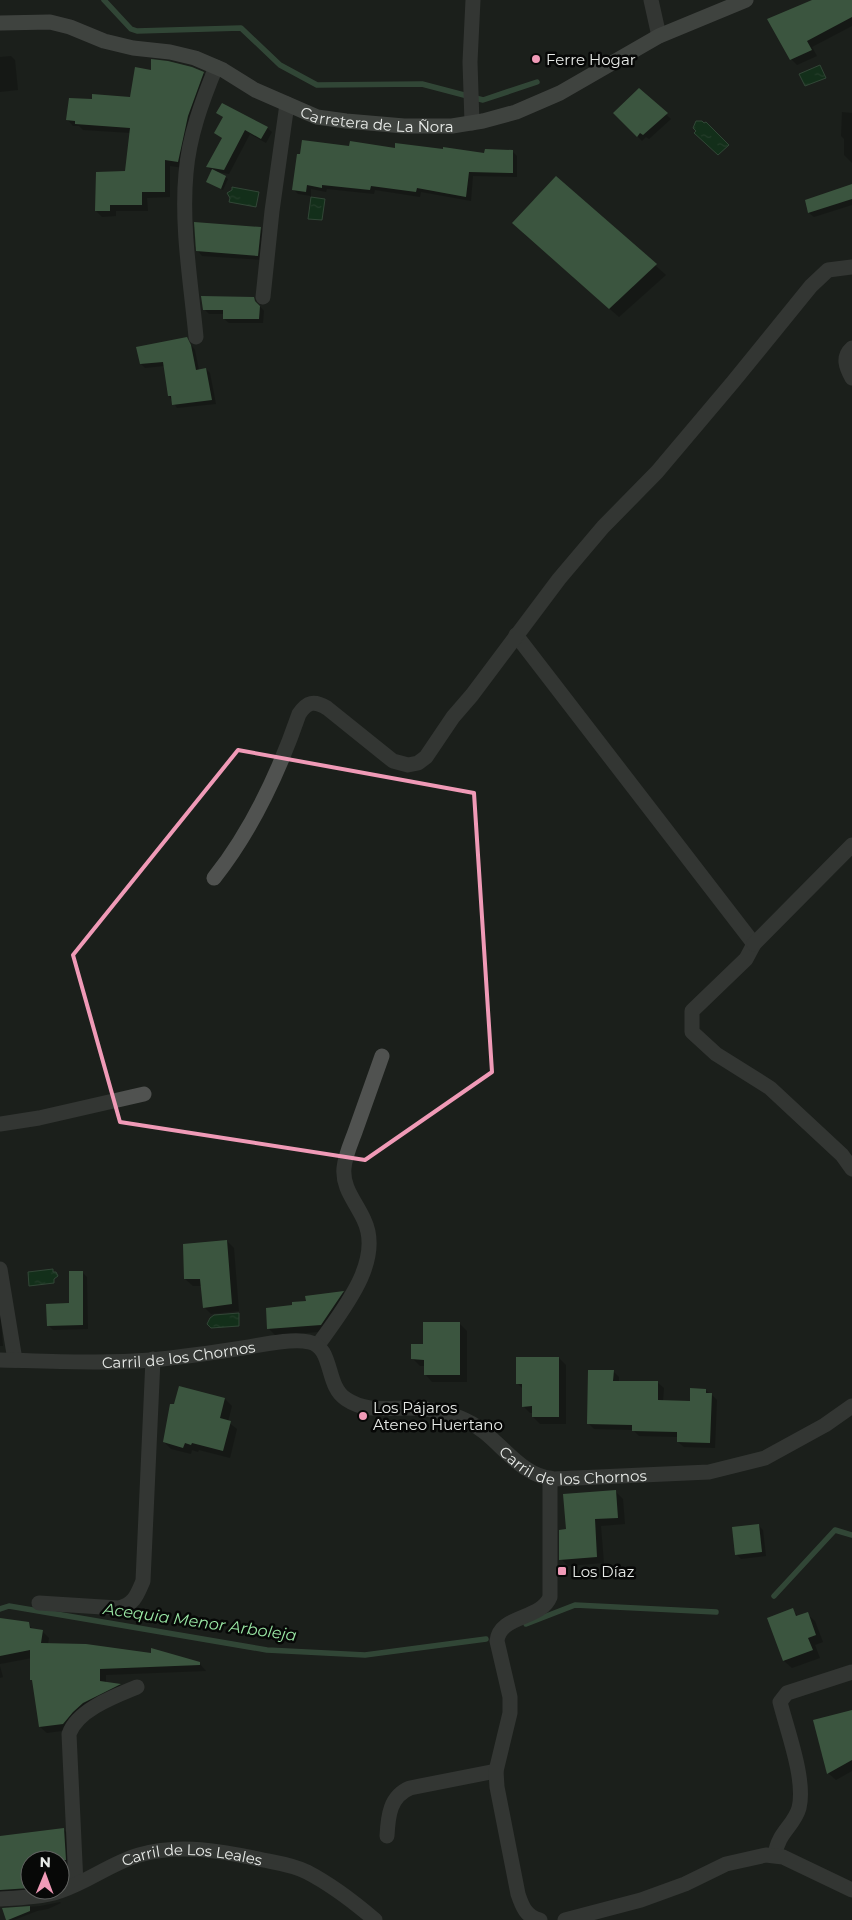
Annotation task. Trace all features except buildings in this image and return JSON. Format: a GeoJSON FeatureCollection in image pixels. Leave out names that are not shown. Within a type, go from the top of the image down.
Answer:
{"type":"FeatureCollection","features":[{"type":"Feature","properties":{"kind":"main road","name":"Carretera de La Ñora"},"geometry":{"type":"LineString","coordinates":[[0,23],[50,22],[70,27],[104,41],[133,48],[170,52],[195,58],[216,67],[254,90],[317,117],[404,126],[452,126],[516,112],[560,93],[659,36],[746,0]]}},
{"type":"Feature","properties":{"kind":"street"},"geometry":{"type":"LineString","coordinates":[[472,123],[473,0]]}},
{"type":"Feature","properties":{"kind":"street"},"geometry":{"type":"LineString","coordinates":[[651,0],[659,36]]}},
{"type":"Feature","properties":{"kind":"street"},"geometry":{"type":"LineString","coordinates":[[196,337],[184,206],[186,171],[198,110],[216,67]]}},
{"type":"Feature","properties":{"kind":"street"},"geometry":{"type":"LineString","coordinates":[[264,297],[272,211],[287,104]]}},
{"type":"Feature","properties":{"kind":"street"},"geometry":{"type":"LineString","coordinates":[[214,878],[242,840],[275,775],[305,705],[313,702],[320,703],[393,761],[400,764],[418,763],[426,757],[453,717],[578,557],[603,527],[658,472],[734,382],[810,286],[828,270],[852,267]]}},
{"type":"Feature","properties":{"kind":"street"},"geometry":{"type":"LineString","coordinates":[[852,348],[848,352],[846,363],[852,378]]}},
{"type":"Feature","properties":{"kind":"street"},"geometry":{"type":"LineString","coordinates":[[516,635],[754,944]]}},
{"type":"Feature","properties":{"kind":"street"},"geometry":{"type":"LineString","coordinates":[[852,845],[754,944],[746,960],[692,1011],[692,1032],[716,1054],[770,1088],[842,1155],[852,1169]]}},
{"type":"Feature","properties":{"kind":"street"},"geometry":{"type":"LineString","coordinates":[[318,1345],[365,1270],[368,1259],[370,1244],[368,1232],[365,1221],[346,1187],[344,1166],[382,1056]]}},
{"type":"Feature","properties":{"kind":"street"},"geometry":{"type":"LineString","coordinates":[[0,1124],[39,1118],[144,1094]]}},
{"type":"Feature","properties":{"kind":"street"},"geometry":{"type":"LineString","coordinates":[[0,1269],[8,1360]]}},
{"type":"Feature","properties":{"kind":"street","name":"Carril de los Chornos"},"geometry":{"type":"LineString","coordinates":[[8,1360],[86,1363],[153,1360],[300,1341],[310,1342],[318,1345],[324,1352],[331,1380],[336,1390],[351,1403],[378,1409],[431,1410],[467,1421],[481,1429],[520,1464],[537,1474],[550,1478],[579,1479],[709,1472],[765,1458],[826,1425],[852,1406]]}},
{"type":"Feature","properties":{"kind":"street"},"geometry":{"type":"LineString","coordinates":[[39,1603],[118,1608],[128,1606],[136,1597],[143,1581],[153,1360]]}},
{"type":"Feature","properties":{"kind":"street"},"geometry":{"type":"LineString","coordinates":[[540,1920],[535,1919],[522,1908],[496,1786],[496,1771],[510,1712],[510,1697],[498,1652],[497,1634],[502,1628],[540,1610],[547,1604],[550,1597],[550,1478]]}},
{"type":"Feature","properties":{"kind":"street"},"geometry":{"type":"LineString","coordinates":[[775,1855],[779,1840],[796,1816],[800,1801],[799,1779],[780,1702],[787,1693],[852,1672]]}},
{"type":"Feature","properties":{"kind":"street"},"geometry":{"type":"LineString","coordinates":[[76,1884],[69,1734],[72,1725],[80,1717],[112,1697],[136,1687]]}},
{"type":"Feature","properties":{"kind":"street"},"geometry":{"type":"LineString","coordinates":[[387,1836],[388,1813],[400,1792],[410,1788],[496,1771]]}},
{"type":"Feature","properties":{"kind":"street","name":"Carril de Los Leales"},"geometry":{"type":"LineString","coordinates":[[0,1899],[59,1892],[119,1862],[139,1855],[161,1850],[194,1848],[241,1855],[305,1871],[331,1886],[375,1920]]}},
{"type":"Feature","properties":{"kind":"street"},"geometry":{"type":"LineString","coordinates":[[565,1920],[641,1900],[684,1884],[726,1864],[751,1857],[783,1856],[852,1890]]}},
{"type":"Feature","properties":{"kind":"highlighted area"},"geometry":{"type":"Polygon","coordinates":[[[238,750],[474,793],[492,1072],[365,1160],[120,1122],[73,955],[238,750]]]}},
{"type":"Feature","properties":{"kind":"water"},"geometry":{"type":"Polygon","coordinates":[[[820,65],[826,78],[805,86],[799,74],[820,65]]]}},
{"type":"Feature","properties":{"kind":"water"},"geometry":{"type":"Polygon","coordinates":[[[696,121],[706,122],[729,145],[718,155],[694,133],[696,131],[693,128],[696,121]]]}},
{"type":"Feature","properties":{"kind":"water"},"geometry":{"type":"Polygon","coordinates":[[[232,187],[259,192],[256,207],[229,202],[230,198],[227,193],[232,190],[232,187]]]}},
{"type":"Feature","properties":{"kind":"water"},"geometry":{"type":"Polygon","coordinates":[[[311,197],[325,199],[322,220],[308,219],[311,197]]]}},
{"type":"Feature","properties":{"kind":"water"},"geometry":{"type":"Polygon","coordinates":[[[53,1269],[53,1272],[56,1272],[58,1276],[54,1279],[54,1283],[29,1286],[28,1272],[53,1269]]]}},
{"type":"Feature","properties":{"kind":"water"},"geometry":{"type":"Polygon","coordinates":[[[239,1313],[239,1326],[211,1328],[207,1324],[214,1315],[239,1313]]]}},
{"type":"Feature","properties":{"kind":"waterway"},"geometry":{"type":"LineString","coordinates":[[104,0],[131,29],[137,31],[241,28],[280,65],[317,85],[422,84],[483,100],[537,82]]}},
{"type":"Feature","properties":{"kind":"waterway","name":"Acequia Menor Arboleja"},"geometry":{"type":"LineString","coordinates":[[774,1596],[835,1530],[852,1535]]}},
{"type":"Feature","properties":{"kind":"waterway","name":"Acequia Menor Arboleja"},"geometry":{"type":"LineString","coordinates":[[526,1624],[575,1605],[716,1612]]}},
{"type":"Feature","properties":{"kind":"waterway","name":"Acequia Menor Arboleja"},"geometry":{"type":"LineString","coordinates":[[0,1609],[9,1606],[267,1650],[365,1655],[486,1639]]}},
{"type":"Feature","properties":{"kind":"place","name":"Ferre Hogar"},"geometry":{"type":"Point","coordinates":[536,59]}},
{"type":"Feature","properties":{"kind":"place","name":"Los Pájaros Ateneo Huertano"},"geometry":{"type":"Point","coordinates":[363,1416]}},
{"type":"Feature","properties":{"kind":"place","name":"Los Díaz"},"geometry":{"type":"Point","coordinates":[562,1571]}}]}
